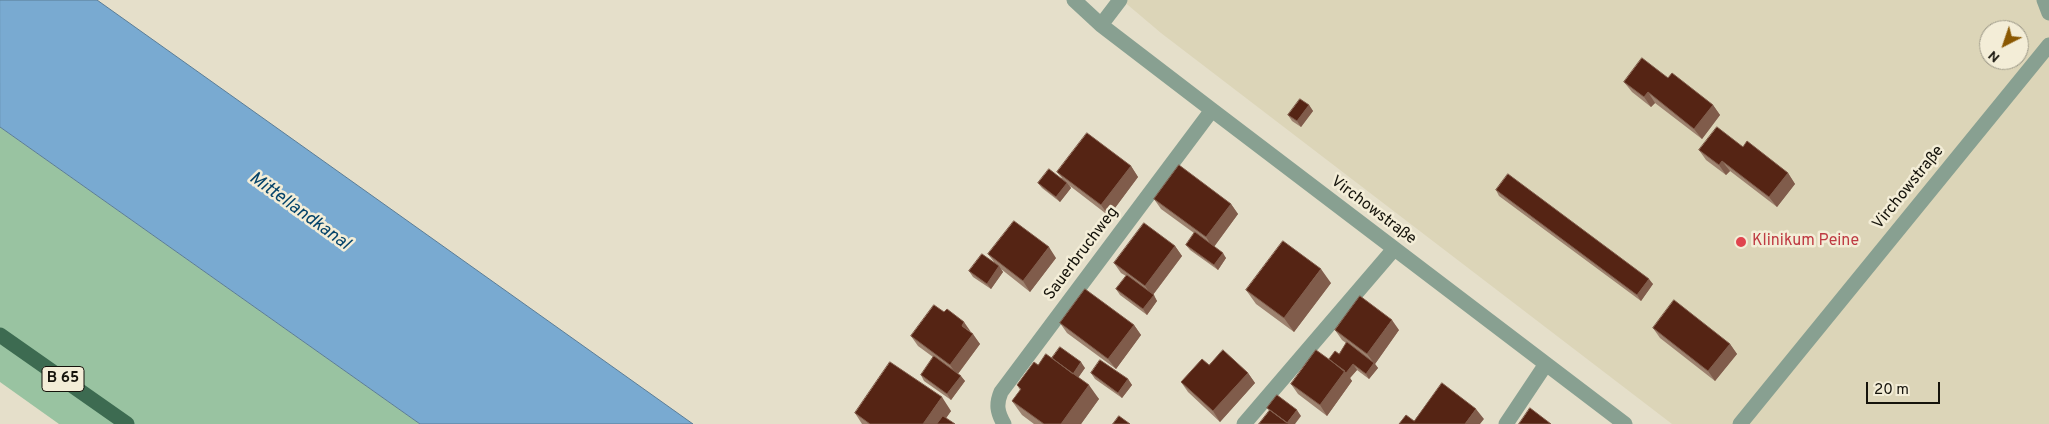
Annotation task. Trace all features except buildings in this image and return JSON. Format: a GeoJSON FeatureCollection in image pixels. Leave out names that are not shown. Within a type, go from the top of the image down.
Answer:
{"type":"FeatureCollection","features":[{"type":"Feature","properties":{"kind":"main road","name":"B 65"},"geometry":{"type":"LineString","coordinates":[[0,335],[127,424]]}},
{"type":"Feature","properties":{"kind":"street","name":"Virchowstraße"},"geometry":{"type":"LineString","coordinates":[[1074,0],[1101,25],[1625,424]]}},
{"type":"Feature","properties":{"kind":"street"},"geometry":{"type":"LineString","coordinates":[[1101,25],[1120,0]]}},
{"type":"Feature","properties":{"kind":"street"},"geometry":{"type":"LineString","coordinates":[[2044,0],[2049,13]]}},
{"type":"Feature","properties":{"kind":"street","name":"Virchowstraße"},"geometry":{"type":"LineString","coordinates":[[1740,424],[2049,45]]}},
{"type":"Feature","properties":{"kind":"street","name":"Sauerbruchweg"},"geometry":{"type":"LineString","coordinates":[[1004,424],[998,413],[997,402],[1001,392],[1212,110]]}},
{"type":"Feature","properties":{"kind":"street"},"geometry":{"type":"LineString","coordinates":[[1244,424],[1394,248]]}},
{"type":"Feature","properties":{"kind":"street"},"geometry":{"type":"LineString","coordinates":[[1506,424],[1546,364]]}},
{"type":"Feature","properties":{"kind":"shaded area","name":"Klinikum Peine"},"geometry":{"type":"Polygon","coordinates":[[[1122,0],[2049,0],[2049,424],[1672,424],[1161,33],[1122,0]]]}},
{"type":"Feature","properties":{"kind":"green space"},"geometry":{"type":"Polygon","coordinates":[[[0,127],[420,424],[59,424],[0,382],[0,127]]]}},
{"type":"Feature","properties":{"kind":"water","name":"Mittellandkanal"},"geometry":{"type":"Polygon","coordinates":[[[0,0],[97,0],[693,424],[420,424],[0,127],[0,0]]]}},
{"type":"Feature","properties":{"kind":"place","name":"Klinikum Peine"},"geometry":{"type":"Point","coordinates":[1741,242]}}]}
